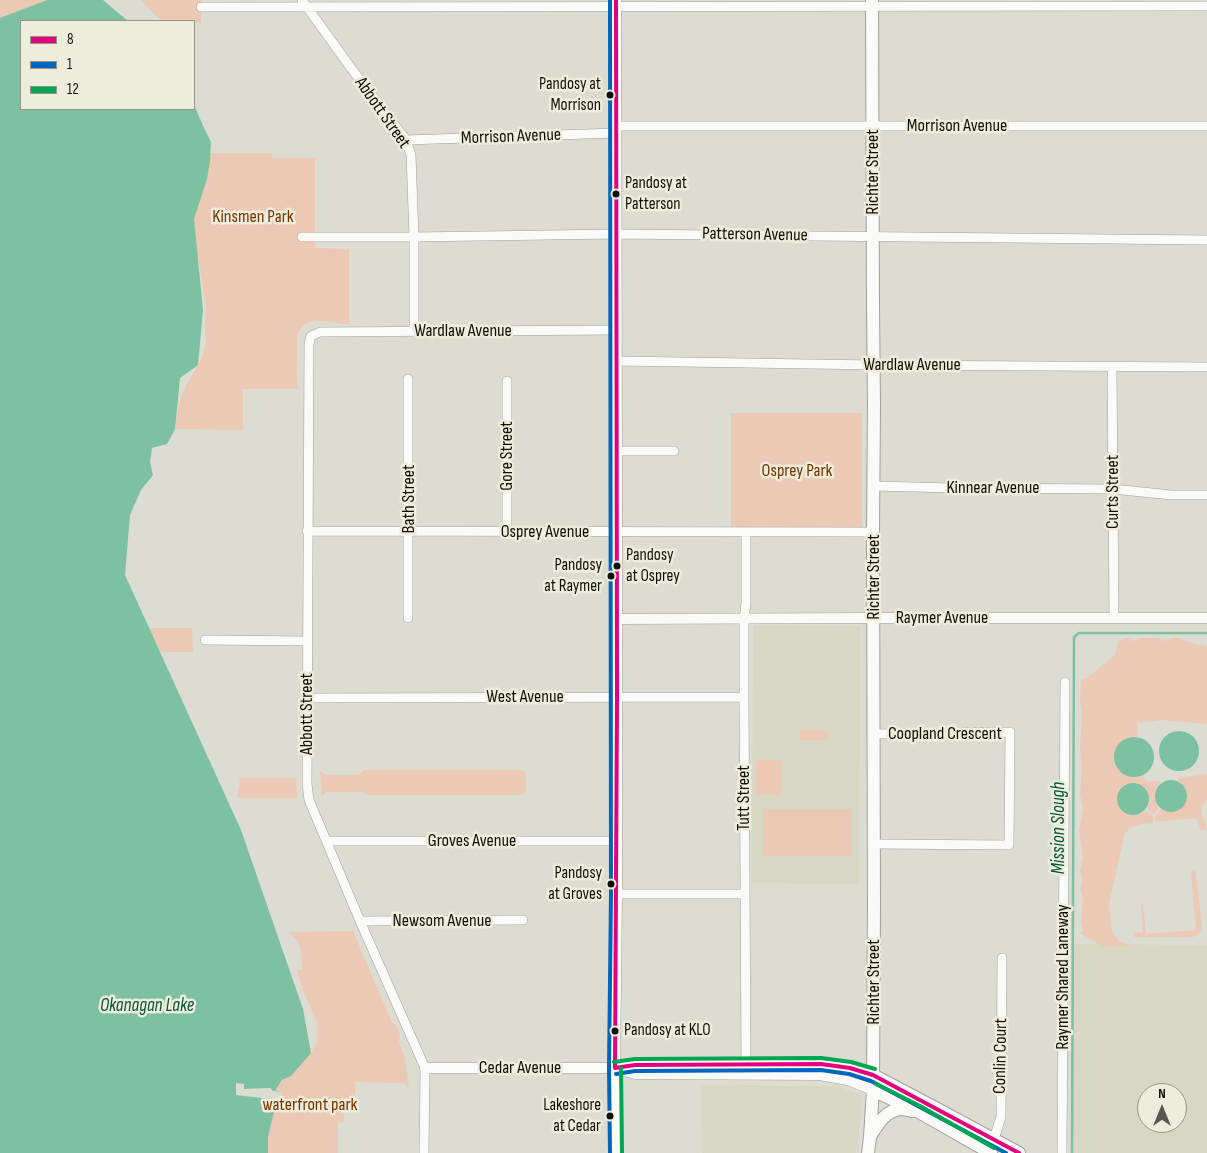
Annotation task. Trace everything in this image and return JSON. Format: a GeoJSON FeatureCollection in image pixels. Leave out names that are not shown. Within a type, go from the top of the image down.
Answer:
{"type":"FeatureCollection","features":[{"type":"Feature","properties":{"kind":"main road","name":"Richter Street"},"geometry":{"type":"LineString","coordinates":[[868,1153],[873,1090],[874,844],[872,3]]}},
{"type":"Feature","properties":{"kind":"main road"},"geometry":{"type":"LineString","coordinates":[[873,1075],[1019,1153]]}},
{"type":"Feature","properties":{"kind":"main road"},"geometry":{"type":"LineString","coordinates":[[873,1090],[990,1152]]}},
{"type":"Feature","properties":{"kind":"main road"},"geometry":{"type":"LineString","coordinates":[[870,1138],[879,1122],[888,1114],[900,1109],[917,1112]]}},
{"type":"Feature","properties":{"kind":"street"},"geometry":{"type":"LineString","coordinates":[[616,3],[616,1153]]}},
{"type":"Feature","properties":{"kind":"street"},"geometry":{"type":"LineString","coordinates":[[201,7],[304,4],[616,3],[1207,6]]}},
{"type":"Feature","properties":{"kind":"street","name":"Abbott Street"},"geometry":{"type":"LineString","coordinates":[[304,4],[406,140],[411,155],[414,237],[414,332]]}},
{"type":"Feature","properties":{"kind":"street","name":"Morrison Avenue"},"geometry":{"type":"LineString","coordinates":[[406,140],[616,130],[872,126],[1207,126]]}},
{"type":"Feature","properties":{"kind":"street","name":"Patterson Avenue"},"geometry":{"type":"LineString","coordinates":[[302,237],[616,234],[1207,240]]}},
{"type":"Feature","properties":{"kind":"street","name":"Wardlaw Avenue"},"geometry":{"type":"LineString","coordinates":[[311,336],[320,332],[617,330]]}},
{"type":"Feature","properties":{"kind":"street","name":"Abbott Street"},"geometry":{"type":"LineString","coordinates":[[311,336],[309,344],[307,641],[308,800],[425,1068]]}},
{"type":"Feature","properties":{"kind":"street","name":"Wardlaw Avenue"},"geometry":{"type":"LineString","coordinates":[[617,361],[1207,367]]}},
{"type":"Feature","properties":{"kind":"street","name":"Curts Street"},"geometry":{"type":"LineString","coordinates":[[1112,367],[1114,618]]}},
{"type":"Feature","properties":{"kind":"street","name":"Bath Street"},"geometry":{"type":"LineString","coordinates":[[408,379],[408,618]]}},
{"type":"Feature","properties":{"kind":"street","name":"Gore Street"},"geometry":{"type":"LineString","coordinates":[[507,381],[507,531]]}},
{"type":"Feature","properties":{"kind":"street"},"geometry":{"type":"LineString","coordinates":[[617,451],[674,451]]}},
{"type":"Feature","properties":{"kind":"street","name":"Kinnear Avenue"},"geometry":{"type":"LineString","coordinates":[[874,486],[1113,489],[1171,495],[1207,495]]}},
{"type":"Feature","properties":{"kind":"street","name":"Osprey Avenue"},"geometry":{"type":"LineString","coordinates":[[308,530],[873,532]]}},
{"type":"Feature","properties":{"kind":"street","name":"Tutt Street"},"geometry":{"type":"LineString","coordinates":[[746,533],[746,604],[744,619],[746,1064]]}},
{"type":"Feature","properties":{"kind":"street","name":"Raymer Avenue"},"geometry":{"type":"LineString","coordinates":[[617,619],[1207,618]]}},
{"type":"Feature","properties":{"kind":"street"},"geometry":{"type":"LineString","coordinates":[[205,640],[307,641]]}},
{"type":"Feature","properties":{"kind":"street","name":"Raymer Shared Laneway"},"geometry":{"type":"LineString","coordinates":[[1062,1153],[1065,682]]}},
{"type":"Feature","properties":{"kind":"street","name":"West Avenue"},"geometry":{"type":"LineString","coordinates":[[307,698],[744,696]]}},
{"type":"Feature","properties":{"kind":"street","name":"Coopland Crescent"},"geometry":{"type":"LineString","coordinates":[[874,734],[1010,732],[1009,845],[874,844]]}},
{"type":"Feature","properties":{"kind":"street","name":"Groves Avenue"},"geometry":{"type":"LineString","coordinates":[[326,841],[617,841]]}},
{"type":"Feature","properties":{"kind":"street"},"geometry":{"type":"LineString","coordinates":[[617,894],[745,894]]}},
{"type":"Feature","properties":{"kind":"street","name":"Newsom Avenue"},"geometry":{"type":"LineString","coordinates":[[360,922],[523,920]]}},
{"type":"Feature","properties":{"kind":"street","name":"Conlin Court"},"geometry":{"type":"LineString","coordinates":[[990,1152],[1001,1117],[1002,958]]}},
{"type":"Feature","properties":{"kind":"street"},"geometry":{"type":"LineString","coordinates":[[615,1068],[635,1065],[821,1064],[850,1068],[873,1075]]}},
{"type":"Feature","properties":{"kind":"street"},"geometry":{"type":"LineString","coordinates":[[424,1153],[425,1068]]}},
{"type":"Feature","properties":{"kind":"street","name":"Cedar Avenue"},"geometry":{"type":"LineString","coordinates":[[425,1068],[615,1068]]}},
{"type":"Feature","properties":{"kind":"street"},"geometry":{"type":"LineString","coordinates":[[615,1068],[634,1074],[819,1075],[848,1080],[873,1090]]}},
{"type":"Feature","properties":{"kind":"shaded area"},"geometry":{"type":"Polygon","coordinates":[[[753,625],[860,626],[859,884],[752,883],[753,625]]]}},
{"type":"Feature","properties":{"kind":"shaded area"},"geometry":{"type":"Polygon","coordinates":[[[1073,944],[1207,945],[1207,1153],[1073,1153],[1073,944]]]}},
{"type":"Feature","properties":{"kind":"shaded area"},"geometry":{"type":"Polygon","coordinates":[[[701,1085],[838,1086],[862,1096],[856,1153],[702,1153],[701,1085]]]}},
{"type":"Feature","properties":{"kind":"green space"},"geometry":{"type":"Polygon","coordinates":[[[0,0],[47,0],[0,18],[0,0]]]}},
{"type":"Feature","properties":{"kind":"green space"},"geometry":{"type":"Polygon","coordinates":[[[141,0],[201,0],[201,23],[195,23],[195,20],[160,20],[141,0]]]}},
{"type":"Feature","properties":{"kind":"green space","name":"Kinsmen Park"},"geometry":{"type":"Polygon","coordinates":[[[204,153],[272,153],[272,158],[315,158],[315,248],[349,249],[349,324],[313,321],[304,326],[297,334],[297,385],[299,389],[243,389],[243,430],[175,429],[179,404],[186,386],[200,362],[206,342],[206,306],[189,217],[204,153]]]}},
{"type":"Feature","properties":{"kind":"green space","name":"Osprey Park"},"geometry":{"type":"Polygon","coordinates":[[[731,413],[862,413],[862,528],[731,528],[731,413]]]}},
{"type":"Feature","properties":{"kind":"green space"},"geometry":{"type":"Polygon","coordinates":[[[147,628],[192,628],[193,652],[161,652],[147,628]]]}},
{"type":"Feature","properties":{"kind":"green space"},"geometry":{"type":"Polygon","coordinates":[[[1176,637],[1194,644],[1207,646],[1207,724],[1162,720],[1137,723],[1138,737],[1134,737],[1125,775],[1142,775],[1146,782],[1159,781],[1161,783],[1155,792],[1158,809],[1154,815],[1148,810],[1150,802],[1118,793],[1120,809],[1140,814],[1147,812],[1153,817],[1153,823],[1140,824],[1126,832],[1109,904],[1112,931],[1119,941],[1128,944],[1128,946],[1101,946],[1080,933],[1083,931],[1081,923],[1083,897],[1080,888],[1083,880],[1080,871],[1083,857],[1079,831],[1083,808],[1080,795],[1082,768],[1080,747],[1082,715],[1080,701],[1081,679],[1087,678],[1115,655],[1118,641],[1127,638],[1133,641],[1143,638],[1158,638],[1165,641],[1176,637]]]}},
{"type":"Feature","properties":{"kind":"green space"},"geometry":{"type":"Polygon","coordinates":[[[800,730],[828,730],[828,740],[800,740],[800,730]]]}},
{"type":"Feature","properties":{"kind":"green space"},"geometry":{"type":"Polygon","coordinates":[[[756,760],[782,760],[781,795],[756,795],[756,760]]]}},
{"type":"Feature","properties":{"kind":"green space"},"geometry":{"type":"Polygon","coordinates":[[[320,770],[325,775],[359,775],[364,770],[522,770],[526,773],[526,791],[522,795],[364,795],[364,792],[326,792],[322,796],[320,770]]]}},
{"type":"Feature","properties":{"kind":"green space"},"geometry":{"type":"Polygon","coordinates":[[[1207,774],[1207,799],[1201,813],[1207,830],[1200,830],[1195,818],[1155,822],[1156,816],[1161,809],[1169,812],[1178,811],[1187,793],[1178,781],[1178,778],[1207,774]]]}},
{"type":"Feature","properties":{"kind":"green space"},"geometry":{"type":"Polygon","coordinates":[[[239,778],[296,778],[297,798],[238,798],[239,778]]]}},
{"type":"Feature","properties":{"kind":"green space"},"geometry":{"type":"Polygon","coordinates":[[[763,809],[852,809],[852,856],[763,856],[763,809]]]}},
{"type":"Feature","properties":{"kind":"green space"},"geometry":{"type":"Polygon","coordinates":[[[1192,870],[1196,874],[1202,928],[1199,934],[1193,937],[1134,937],[1133,933],[1143,932],[1141,903],[1143,903],[1146,934],[1196,930],[1192,870]]]}},
{"type":"Feature","properties":{"kind":"green space","name":"waterfront park"},"geometry":{"type":"Polygon","coordinates":[[[353,931],[392,1023],[396,1025],[400,1035],[399,1042],[405,1058],[409,1089],[405,1084],[401,1083],[355,1082],[355,1107],[344,1108],[344,1122],[338,1123],[338,1153],[268,1153],[268,1137],[279,1092],[275,1091],[282,1080],[291,1076],[311,1053],[318,1040],[317,1023],[302,988],[297,970],[302,970],[300,949],[297,941],[289,932],[353,931]]]}},
{"type":"Feature","properties":{"kind":"water","name":"Okanagan Lake"},"geometry":{"type":"Polygon","coordinates":[[[47,0],[103,0],[127,20],[20,20],[20,110],[195,110],[195,107],[211,142],[207,179],[194,219],[203,310],[198,365],[180,378],[175,429],[167,444],[152,448],[150,462],[153,475],[141,490],[130,515],[125,575],[241,830],[303,1009],[311,1053],[291,1076],[282,1080],[275,1091],[279,1091],[268,1137],[268,1153],[0,1153],[0,18],[47,0]]]}},
{"type":"Feature","properties":{"kind":"water"},"geometry":{"type":"Polygon","coordinates":[[[1179,731],[1193,737],[1199,751],[1193,765],[1179,771],[1165,765],[1159,751],[1165,737],[1179,731]]]}},
{"type":"Feature","properties":{"kind":"water"},"geometry":{"type":"Polygon","coordinates":[[[1134,737],[1148,743],[1154,757],[1148,771],[1134,777],[1120,771],[1114,757],[1120,743],[1134,737]]]}},
{"type":"Feature","properties":{"kind":"water"},"geometry":{"type":"Polygon","coordinates":[[[1171,780],[1183,784],[1187,796],[1183,808],[1171,812],[1159,808],[1155,796],[1159,784],[1171,780]]]}},
{"type":"Feature","properties":{"kind":"water"},"geometry":{"type":"Polygon","coordinates":[[[1133,783],[1145,787],[1149,799],[1145,811],[1133,815],[1121,811],[1117,799],[1121,787],[1133,783]]]}},
{"type":"Feature","properties":{"kind":"pier"},"geometry":{"type":"Polygon","coordinates":[[[236,1083],[244,1084],[244,1089],[270,1088],[273,1091],[282,1092],[279,1100],[236,1095],[236,1083]]]}},
{"type":"Feature","properties":{"kind":"waterway","name":"Mission Slough"},"geometry":{"type":"LineString","coordinates":[[1072,1153],[1074,637],[1079,633],[1207,633]]}},
{"type":"Feature","properties":{"kind":"transit line","name":"1"},"geometry":{"type":"LineString","coordinates":[[610,0],[610,1153]]}},
{"type":"Feature","properties":{"kind":"transit line","name":"8"},"geometry":{"type":"LineString","coordinates":[[615,1068],[617,697],[616,0]]}},
{"type":"Feature","properties":{"kind":"transit line","name":"12"},"geometry":{"type":"LineString","coordinates":[[614,1062],[635,1059],[821,1058],[851,1062],[875,1069]]}},
{"type":"Feature","properties":{"kind":"transit line","name":"8"},"geometry":{"type":"LineString","coordinates":[[615,1068],[635,1065],[821,1064],[850,1068],[873,1075],[1019,1153]]}},
{"type":"Feature","properties":{"kind":"transit line","name":"12"},"geometry":{"type":"LineString","coordinates":[[621,1068],[622,1153]]}},
{"type":"Feature","properties":{"kind":"transit line","name":"1"},"geometry":{"type":"LineString","coordinates":[[616,1074],[635,1071],[821,1070],[849,1074],[871,1081],[1006,1153]]}},
{"type":"Feature","properties":{"kind":"transit line","name":"12"},"geometry":{"type":"LineString","coordinates":[[876,1084],[920,1106],[994,1148]]}},
{"type":"Feature","properties":{"kind":"place","name":"Pandosy at Morrison"},"geometry":{"type":"Point","coordinates":[610,95]}},
{"type":"Feature","properties":{"kind":"place","name":"Pandosy at Patterson"},"geometry":{"type":"Point","coordinates":[616,194]}},
{"type":"Feature","properties":{"kind":"place","name":"Pandosy at Osprey"},"geometry":{"type":"Point","coordinates":[617,566]}},
{"type":"Feature","properties":{"kind":"place","name":"Pandosy at Raymer"},"geometry":{"type":"Point","coordinates":[611,576]}},
{"type":"Feature","properties":{"kind":"place","name":"Pandosy at Groves"},"geometry":{"type":"Point","coordinates":[611,884]}},
{"type":"Feature","properties":{"kind":"place","name":"Pandosy at KLO"},"geometry":{"type":"Point","coordinates":[615,1031]}},
{"type":"Feature","properties":{"kind":"place","name":"Lakeshore at Cedar"},"geometry":{"type":"Point","coordinates":[610,1116]}}]}
